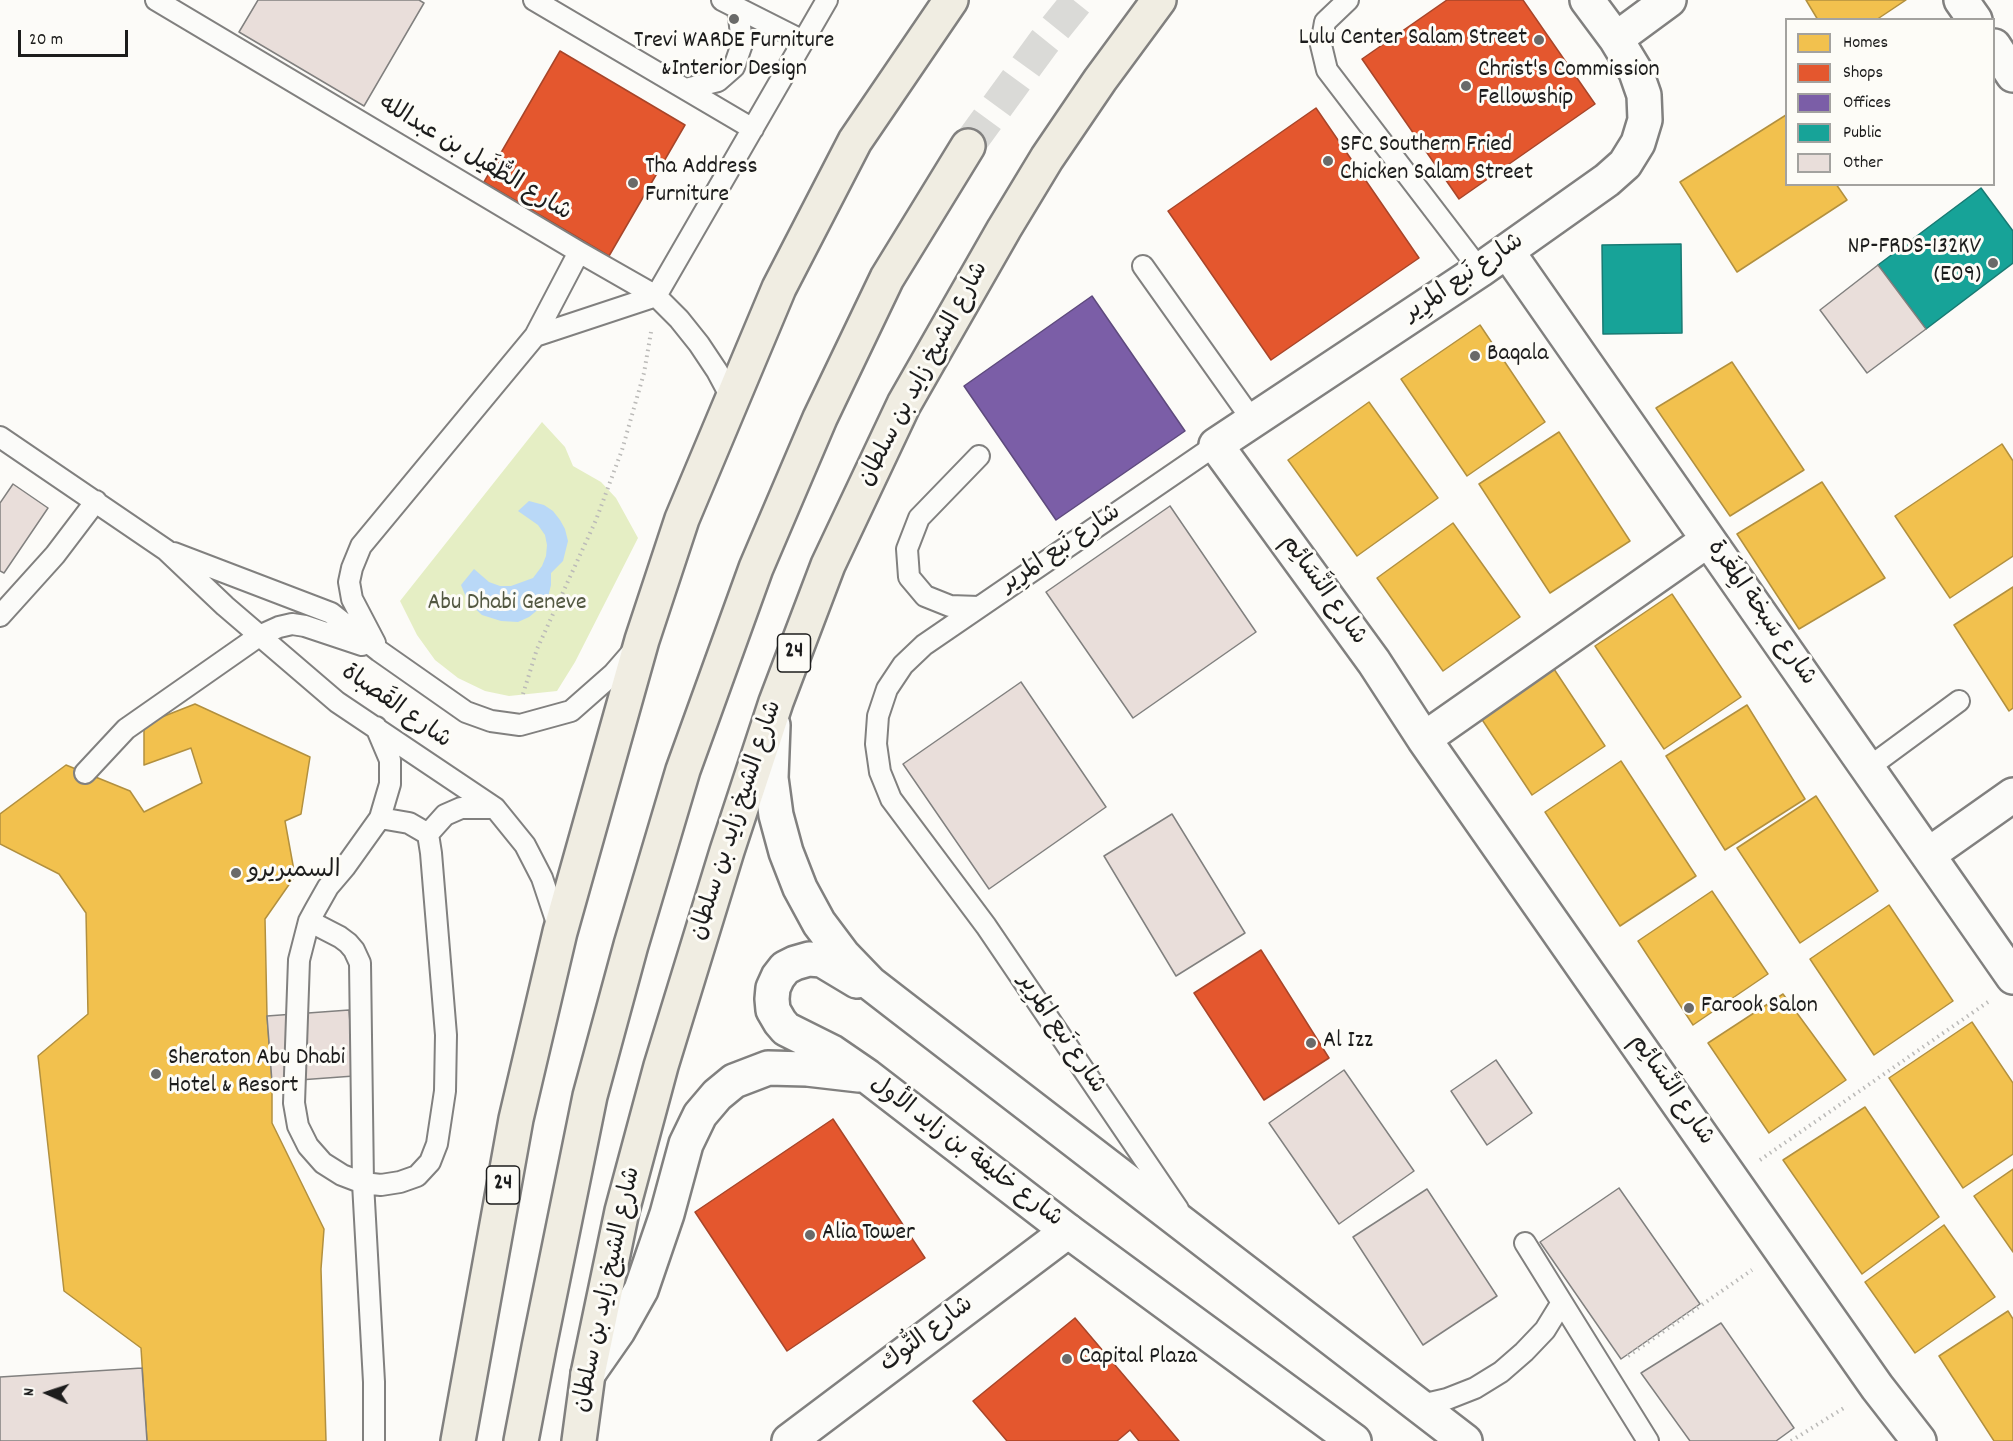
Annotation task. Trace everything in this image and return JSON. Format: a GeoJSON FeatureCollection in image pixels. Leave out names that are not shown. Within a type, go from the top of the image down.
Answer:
{"type":"FeatureCollection","features":[{"type":"Feature","properties":{"kind":"main road","name":"شارع الشيخ زايد بن سلطان"},"geometry":{"type":"LineString","coordinates":[[579,1441],[588,1374],[622,1211],[661,1066],[713,895],[776,702],[828,565],[904,404],[1047,158],[1100,80],[1159,0]]}},
{"type":"Feature","properties":{"kind":"main road","name":"24"},"geometry":{"type":"LineString","coordinates":[[458,1441],[516,1119],[560,932],[642,640],[682,519],[779,288],[849,152],[941,7]]}},
{"type":"Feature","properties":{"kind":"main road"},"geometry":{"type":"LineString","coordinates":[[521,1441],[590,1096],[631,945],[683,770],[756,568],[820,418],[887,278],[968,146]]}},
{"type":"Feature","properties":{"kind":"street","name":"شارع نَبع المرِير"},"geometry":{"type":"LineString","coordinates":[[1216,445],[1480,270],[1607,180],[1625,164],[1638,143],[1645,120],[1644,96],[1636,72],[1616,39],[1587,0]]}},
{"type":"Feature","properties":{"kind":"street"},"geometry":{"type":"LineString","coordinates":[[1616,39],[1668,1]]}},
{"type":"Feature","properties":{"kind":"street"},"geometry":{"type":"LineString","coordinates":[[1995,48],[2013,75]]}},
{"type":"Feature","properties":{"kind":"street","name":"شارع سَبخة المِغَرة"},"geometry":{"type":"LineString","coordinates":[[1507,251],[1928,855],[2003,988]]}},
{"type":"Feature","properties":{"kind":"street","name":"شارع النَّسَائِم"},"geometry":{"type":"LineString","coordinates":[[1216,445],[1374,662],[1424,739],[1878,1387],[1919,1441]]}},
{"type":"Feature","properties":{"kind":"street"},"geometry":{"type":"LineString","coordinates":[[1424,739],[1708,540]]}},
{"type":"Feature","properties":{"kind":"street"},"geometry":{"type":"LineString","coordinates":[[776,702],[771,740],[771,778],[776,815],[786,852],[800,888],[819,923],[843,955],[870,983],[901,1008],[1465,1441]]}},
{"type":"Feature","properties":{"kind":"street"},"geometry":{"type":"LineString","coordinates":[[1928,855],[2013,795]]}},
{"type":"Feature","properties":{"kind":"street"},"geometry":{"type":"LineString","coordinates":[[867,1076],[832,1052],[796,1036],[780,1022],[772,999],[773,988],[778,977],[785,968],[795,963],[809,959],[822,960],[901,1008]]}},
{"type":"Feature","properties":{"kind":"street","name":"شارع خليفة بن زايد الأول"},"geometry":{"type":"LineString","coordinates":[[588,1374],[618,1331],[640,1290],[668,1215],[686,1144],[700,1115],[717,1095],[734,1081],[768,1068],[807,1069],[867,1076],[1068,1230],[1354,1441]]}},
{"type":"Feature","properties":{"kind":"street","name":"شارع التُّوك"},"geometry":{"type":"LineString","coordinates":[[789,1441],[1068,1230]]}},
{"type":"Feature","properties":{"kind":"lane","name":"شارع الطُّفَيل بن عبدالله"},"geometry":{"type":"LineString","coordinates":[[156,0],[656,296],[699,344],[732,399]]}},
{"type":"Feature","properties":{"kind":"lane"},"geometry":{"type":"LineString","coordinates":[[534,0],[753,129]]}},
{"type":"Feature","properties":{"kind":"lane"},"geometry":{"type":"LineString","coordinates":[[536,336],[656,296],[827,0]]}},
{"type":"Feature","properties":{"kind":"lane"},"geometry":{"type":"LineString","coordinates":[[1348,0],[1325,22],[1321,45],[1327,69],[1480,270]]}},
{"type":"Feature","properties":{"kind":"lane"},"geometry":{"type":"LineString","coordinates":[[686,89],[718,81],[734,67],[742,44],[730,4]]}},
{"type":"Feature","properties":{"kind":"lane"},"geometry":{"type":"LineString","coordinates":[[730,4],[803,42]]}},
{"type":"Feature","properties":{"kind":"lane"},"geometry":{"type":"LineString","coordinates":[[379,651],[352,599],[349,582],[362,546],[536,336],[579,252]]}},
{"type":"Feature","properties":{"kind":"lane"},"geometry":{"type":"LineString","coordinates":[[1143,266],[1253,421]]}},
{"type":"Feature","properties":{"kind":"lane","name":"شارع القَصباة"},"geometry":{"type":"LineString","coordinates":[[0,437],[166,550],[259,636],[337,702],[495,808],[525,845],[542,878],[560,932]]}},
{"type":"Feature","properties":{"kind":"lane","name":"شارع نَبع المرِير"},"geometry":{"type":"LineString","coordinates":[[1194,1232],[986,926],[891,799],[880,772],[876,744],[878,716],[888,689],[903,665],[924,645],[1216,445]]}},
{"type":"Feature","properties":{"kind":"lane"},"geometry":{"type":"LineString","coordinates":[[979,456],[919,518],[907,549],[909,577],[925,596],[950,606],[979,607]]}},
{"type":"Feature","properties":{"kind":"lane"},"geometry":{"type":"LineString","coordinates":[[0,616],[55,555],[96,501]]}},
{"type":"Feature","properties":{"kind":"lane","name":"شارع القَصباة"},"geometry":{"type":"LineString","coordinates":[[166,550],[331,613],[379,651],[466,712],[491,722],[520,725],[571,711],[613,674],[642,640]]}},
{"type":"Feature","properties":{"kind":"lane"},"geometry":{"type":"LineString","coordinates":[[85,772],[126,729],[259,636],[279,627],[292,624],[315,629],[379,651]]}},
{"type":"Feature","properties":{"kind":"lane"},"geometry":{"type":"LineString","coordinates":[[1868,768],[1959,701]]}},
{"type":"Feature","properties":{"kind":"lane"},"geometry":{"type":"LineString","coordinates":[[376,726],[390,760],[390,784],[380,818],[328,888],[309,921],[299,960],[294,1103],[298,1126],[308,1146],[323,1163],[342,1175],[363,1183],[381,1185],[417,1176],[430,1162],[437,1144],[445,1091],[446,1035],[428,834],[445,815],[461,808],[495,808]]}},
{"type":"Feature","properties":{"kind":"lane"},"geometry":{"type":"LineString","coordinates":[[380,818],[409,823],[428,834]]}},
{"type":"Feature","properties":{"kind":"lane"},"geometry":{"type":"LineString","coordinates":[[309,921],[348,943],[360,963],[363,1183],[374,1383],[374,1441]]}},
{"type":"Feature","properties":{"kind":"lane"},"geometry":{"type":"LineString","coordinates":[[1525,1243],[1648,1441]]}},
{"type":"Feature","properties":{"kind":"lane"},"geometry":{"type":"LineString","coordinates":[[1417,1406],[1447,1399],[1475,1388],[1501,1372],[1545,1329],[1561,1304]]}},
{"type":"Feature","properties":{"kind":"path"},"geometry":{"type":"LineString","coordinates":[[520,725],[520,703],[537,649],[596,520],[622,450],[644,373],[656,296]]}},
{"type":"Feature","properties":{"kind":"path"},"geometry":{"type":"LineString","coordinates":[[1733,1180],[2003,988]]}},
{"type":"Feature","properties":{"kind":"path"},"geometry":{"type":"LineString","coordinates":[[1605,1372],[1782,1250]]}},
{"type":"Feature","properties":{"kind":"path"},"geometry":{"type":"LineString","coordinates":[[1791,1441],[1878,1387]]}},
{"type":"Feature","properties":{"kind":"green space","name":"Abu Dhabi Geneve"},"geometry":{"type":"Polygon","coordinates":[[[542,422],[565,447],[573,466],[601,482],[616,498],[638,538],[575,662],[557,691],[509,696],[485,691],[458,678],[435,660],[417,635],[400,601],[542,422]]]}},
{"type":"Feature","properties":{"kind":"water"},"geometry":{"type":"Polygon","coordinates":[[[529,501],[544,505],[560,520],[568,541],[563,561],[551,573],[548,597],[529,617],[518,622],[501,621],[482,615],[468,602],[461,585],[474,569],[489,582],[500,586],[511,586],[533,578],[542,566],[546,556],[545,535],[538,525],[518,511],[529,501]]]}},
{"type":"Feature","properties":{"kind":"building: Homes"},"geometry":{"type":"Polygon","coordinates":[[[1806,0],[1906,0],[1879,18],[1817,18],[1806,0]]]}},
{"type":"Feature","properties":{"kind":"building: Homes"},"geometry":{"type":"Polygon","coordinates":[[[1785,116],[1785,186],[1837,186],[1847,200],[1737,272],[1680,182],[1785,116]]]}},
{"type":"Feature","properties":{"kind":"building: Homes"},"geometry":{"type":"Polygon","coordinates":[[[1480,325],[1545,422],[1467,476],[1401,379],[1480,325]]]}},
{"type":"Feature","properties":{"kind":"building: Homes"},"geometry":{"type":"Polygon","coordinates":[[[1732,362],[1804,470],[1730,516],[1656,408],[1732,362]]]}},
{"type":"Feature","properties":{"kind":"building: Homes"},"geometry":{"type":"Polygon","coordinates":[[[1369,402],[1438,498],[1357,556],[1288,460],[1369,402]]]}},
{"type":"Feature","properties":{"kind":"building: Homes"},"geometry":{"type":"Polygon","coordinates":[[[1559,432],[1630,541],[1550,593],[1479,484],[1559,432]]]}},
{"type":"Feature","properties":{"kind":"building: Homes"},"geometry":{"type":"Polygon","coordinates":[[[2002,444],[2013,461],[2013,556],[1950,598],[1895,516],[2002,444]]]}},
{"type":"Feature","properties":{"kind":"building: Homes"},"geometry":{"type":"Polygon","coordinates":[[[1822,482],[1885,578],[1799,629],[1737,534],[1822,482]]]}},
{"type":"Feature","properties":{"kind":"building: Homes"},"geometry":{"type":"Polygon","coordinates":[[[1453,523],[1520,617],[1443,671],[1377,578],[1453,523]]]}},
{"type":"Feature","properties":{"kind":"building: Homes"},"geometry":{"type":"Polygon","coordinates":[[[2013,587],[2013,708],[2009,711],[1954,625],[2013,587]]]}},
{"type":"Feature","properties":{"kind":"building: Homes"},"geometry":{"type":"Polygon","coordinates":[[[1672,594],[1741,697],[1664,749],[1595,646],[1672,594]]]}},
{"type":"Feature","properties":{"kind":"building: Homes"},"geometry":{"type":"Polygon","coordinates":[[[1550,663],[1605,746],[1532,795],[1477,712],[1550,663]]]}},
{"type":"Feature","properties":{"kind":"building: Homes","name":"Sheraton Abu Dhabi Hotel & Resort"},"geometry":{"type":"Polygon","coordinates":[[[195,704],[310,757],[301,814],[285,821],[295,876],[265,919],[267,1016],[272,1082],[272,1123],[324,1229],[321,1269],[326,1441],[147,1441],[141,1348],[64,1291],[38,1056],[88,1014],[86,913],[59,874],[0,844],[0,814],[66,765],[130,791],[144,812],[202,783],[191,748],[144,765],[144,724],[195,704]]]}},
{"type":"Feature","properties":{"kind":"building: Homes"},"geometry":{"type":"Polygon","coordinates":[[[1747,705],[1805,799],[1725,850],[1666,756],[1747,705]]]}},
{"type":"Feature","properties":{"kind":"building: Homes"},"geometry":{"type":"Polygon","coordinates":[[[1621,761],[1696,876],[1620,926],[1545,812],[1621,761]]]}},
{"type":"Feature","properties":{"kind":"building: Homes"},"geometry":{"type":"Polygon","coordinates":[[[1816,796],[1878,891],[1800,943],[1737,848],[1816,796]]]}},
{"type":"Feature","properties":{"kind":"building: Homes"},"geometry":{"type":"Polygon","coordinates":[[[1712,891],[1768,974],[1693,1025],[1638,941],[1712,891]]]}},
{"type":"Feature","properties":{"kind":"building: Homes"},"geometry":{"type":"Polygon","coordinates":[[[1889,905],[1953,1001],[1874,1055],[1810,959],[1889,905]]]}},
{"type":"Feature","properties":{"kind":"building: Homes"},"geometry":{"type":"Polygon","coordinates":[[[1783,994],[1846,1080],[1769,1133],[1708,1043],[1783,994]]]}},
{"type":"Feature","properties":{"kind":"building: Homes"},"geometry":{"type":"Polygon","coordinates":[[[1972,1022],[2013,1083],[2013,1154],[1963,1188],[1889,1078],[1972,1022]]]}},
{"type":"Feature","properties":{"kind":"building: Homes"},"geometry":{"type":"Polygon","coordinates":[[[1865,1107],[1939,1217],[1862,1274],[1783,1160],[1865,1107]]]}},
{"type":"Feature","properties":{"kind":"building: Homes"},"geometry":{"type":"Polygon","coordinates":[[[2013,1169],[2013,1252],[1974,1196],[2013,1169]]]}},
{"type":"Feature","properties":{"kind":"building: Homes"},"geometry":{"type":"Polygon","coordinates":[[[1944,1225],[1995,1297],[1915,1353],[1865,1282],[1944,1225]]]}},
{"type":"Feature","properties":{"kind":"building: Homes"},"geometry":{"type":"Polygon","coordinates":[[[2008,1311],[2013,1319],[2013,1441],[1994,1441],[1939,1356],[2008,1311]]]}},
{"type":"Feature","properties":{"kind":"building: Shops"},"geometry":{"type":"Polygon","coordinates":[[[1447,0],[1523,0],[1595,104],[1459,199],[1362,59],[1447,0]]]}},
{"type":"Feature","properties":{"kind":"building: Shops"},"geometry":{"type":"Polygon","coordinates":[[[560,51],[685,125],[609,256],[484,182],[560,51]]]}},
{"type":"Feature","properties":{"kind":"building: Shops"},"geometry":{"type":"Polygon","coordinates":[[[1316,108],[1419,258],[1271,360],[1168,211],[1316,108]]]}},
{"type":"Feature","properties":{"kind":"building: Shops"},"geometry":{"type":"Polygon","coordinates":[[[1261,950],[1329,1058],[1264,1100],[1194,993],[1261,950]]]}},
{"type":"Feature","properties":{"kind":"building: Shops","name":"Alia Tower"},"geometry":{"type":"Polygon","coordinates":[[[833,1119],[925,1258],[787,1351],[695,1212],[833,1119]]]}},
{"type":"Feature","properties":{"kind":"building: Shops","name":"Capital Plaza"},"geometry":{"type":"Polygon","coordinates":[[[1075,1318],[1179,1441],[1139,1441],[1130,1430],[1117,1441],[1007,1441],[973,1401],[1075,1318]]]}},
{"type":"Feature","properties":{"kind":"building: Offices"},"geometry":{"type":"Polygon","coordinates":[[[1092,296],[1185,431],[1056,520],[964,386],[1092,296]]]}},
{"type":"Feature","properties":{"kind":"building: Public"},"geometry":{"type":"Polygon","coordinates":[[[1981,188],[2013,231],[2013,263],[1926,329],[1878,265],[1981,188]]]}},
{"type":"Feature","properties":{"kind":"building: Public"},"geometry":{"type":"Polygon","coordinates":[[[1681,244],[1682,333],[1603,334],[1602,245],[1681,244]]]}},
{"type":"Feature","properties":{"kind":"building: Other"},"geometry":{"type":"Polygon","coordinates":[[[258,0],[419,0],[424,3],[364,106],[239,32],[258,0]]]}},
{"type":"Feature","properties":{"kind":"building: Other"},"geometry":{"type":"Polygon","coordinates":[[[1878,265],[1926,329],[1867,373],[1820,310],[1878,265]]]}},
{"type":"Feature","properties":{"kind":"building: Other"},"geometry":{"type":"Polygon","coordinates":[[[13,484],[48,508],[4,573],[0,571],[0,503],[13,484]]]}},
{"type":"Feature","properties":{"kind":"building: Other"},"geometry":{"type":"Polygon","coordinates":[[[1170,506],[1256,632],[1133,718],[1046,592],[1170,506]]]}},
{"type":"Feature","properties":{"kind":"building: Other"},"geometry":{"type":"Polygon","coordinates":[[[1021,682],[1106,807],[989,889],[903,764],[1021,682]]]}},
{"type":"Feature","properties":{"kind":"building: Other"},"geometry":{"type":"Polygon","coordinates":[[[1172,814],[1245,933],[1176,976],[1104,856],[1172,814]]]}},
{"type":"Feature","properties":{"kind":"building: Other"},"geometry":{"type":"Polygon","coordinates":[[[349,1010],[354,1076],[272,1082],[267,1016],[349,1010]]]}},
{"type":"Feature","properties":{"kind":"building: Other"},"geometry":{"type":"Polygon","coordinates":[[[1496,1060],[1532,1113],[1487,1145],[1451,1091],[1496,1060]]]}},
{"type":"Feature","properties":{"kind":"building: Other"},"geometry":{"type":"Polygon","coordinates":[[[1344,1070],[1414,1171],[1339,1224],[1269,1123],[1344,1070]]]}},
{"type":"Feature","properties":{"kind":"building: Other"},"geometry":{"type":"Polygon","coordinates":[[[1619,1188],[1700,1304],[1621,1359],[1540,1242],[1619,1188]]]}},
{"type":"Feature","properties":{"kind":"building: Other"},"geometry":{"type":"Polygon","coordinates":[[[1427,1189],[1497,1296],[1423,1345],[1353,1237],[1427,1189]]]}},
{"type":"Feature","properties":{"kind":"building: Other"},"geometry":{"type":"Polygon","coordinates":[[[1721,1323],[1794,1428],[1776,1441],[1690,1441],[1641,1373],[1721,1323]]]}},
{"type":"Feature","properties":{"kind":"building: Other"},"geometry":{"type":"Polygon","coordinates":[[[142,1368],[147,1441],[0,1441],[0,1377],[142,1368]]]}},
{"type":"Feature","properties":{"kind":"tunnel"},"geometry":{"type":"LineString","coordinates":[[968,146],[1044,42],[1078,0]]}},
{"type":"Feature","properties":{"kind":"place","name":"Trevi WARDE Furniture &Interior Design"},"geometry":{"type":"Point","coordinates":[734,19]}},
{"type":"Feature","properties":{"kind":"place","name":"Lulu Center Salam Street"},"geometry":{"type":"Point","coordinates":[1539,40]}},
{"type":"Feature","properties":{"kind":"place","name":"Christ's Commission Fellowship"},"geometry":{"type":"Point","coordinates":[1466,86]}},
{"type":"Feature","properties":{"kind":"place","name":"SFC Southern Fried Chicken Salam Street"},"geometry":{"type":"Point","coordinates":[1328,161]}},
{"type":"Feature","properties":{"kind":"place","name":"Tha Address Furniture"},"geometry":{"type":"Point","coordinates":[633,183]}},
{"type":"Feature","properties":{"kind":"place","name":"NP-FRDS-132KV (E09)"},"geometry":{"type":"Point","coordinates":[1993,263]}},
{"type":"Feature","properties":{"kind":"place","name":"Baqala"},"geometry":{"type":"Point","coordinates":[1475,356]}},
{"type":"Feature","properties":{"kind":"place","name":"السمبريرو"},"geometry":{"type":"Point","coordinates":[236,873]}},
{"type":"Feature","properties":{"kind":"place","name":"Farook Salon"},"geometry":{"type":"Point","coordinates":[1689,1008]}},
{"type":"Feature","properties":{"kind":"place","name":"Al Izz"},"geometry":{"type":"Point","coordinates":[1311,1043]}},
{"type":"Feature","properties":{"kind":"place","name":"Sheraton Abu Dhabi Hotel & Resort"},"geometry":{"type":"Point","coordinates":[156,1074]}},
{"type":"Feature","properties":{"kind":"place","name":"Alia Tower"},"geometry":{"type":"Point","coordinates":[810,1235]}},
{"type":"Feature","properties":{"kind":"place","name":"Capital Plaza"},"geometry":{"type":"Point","coordinates":[1067,1359]}}]}
